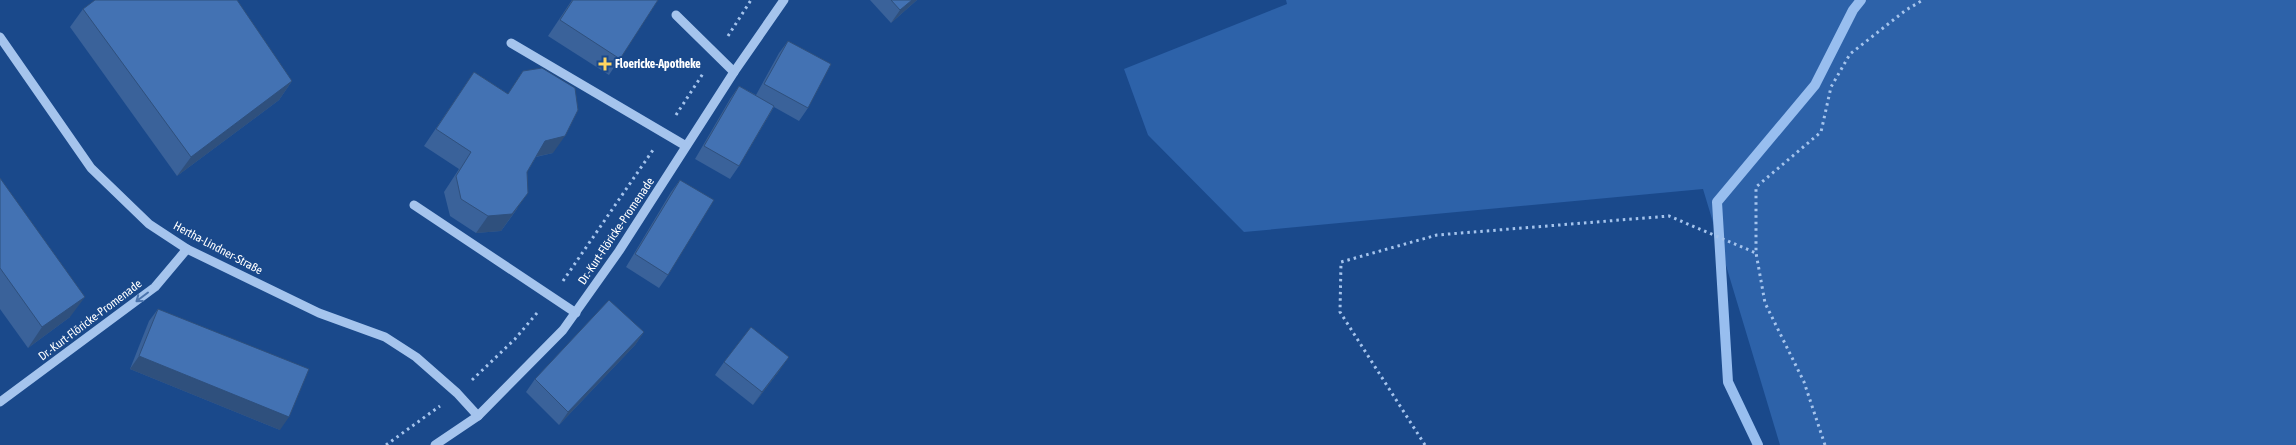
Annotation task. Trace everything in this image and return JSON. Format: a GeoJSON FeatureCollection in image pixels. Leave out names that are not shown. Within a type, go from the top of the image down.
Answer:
{"type":"FeatureCollection","features":[{"type":"Feature","properties":{"kind":"street","name":"Dr.-Kurt-Flöricke-Promenade"},"geometry":{"type":"LineString","coordinates":[[435,445],[478,416],[564,330],[619,251],[734,72],[784,0]]}},
{"type":"Feature","properties":{"kind":"street"},"geometry":{"type":"LineString","coordinates":[[676,15],[734,72]]}},
{"type":"Feature","properties":{"kind":"street","name":"Hertha-Lindner-Straße"},"geometry":{"type":"LineString","coordinates":[[0,37],[91,168],[149,224],[187,249],[319,313],[385,337],[416,357],[457,393],[478,416]]}},
{"type":"Feature","properties":{"kind":"street"},"geometry":{"type":"LineString","coordinates":[[510,43],[686,146]]}},
{"type":"Feature","properties":{"kind":"street"},"geometry":{"type":"LineString","coordinates":[[414,205],[576,313]]}},
{"type":"Feature","properties":{"kind":"street","name":"Dr.-Kurt-Flöricke-Promenade"},"geometry":{"type":"LineString","coordinates":[[0,402],[155,287],[187,249]]}},
{"type":"Feature","properties":{"kind":"path"},"geometry":{"type":"LineString","coordinates":[[386,445],[457,393],[515,338],[551,296],[664,134],[752,0]]}},
{"type":"Feature","properties":{"kind":"path"},"geometry":{"type":"LineString","coordinates":[[1825,445],[1804,382],[1765,303],[1756,253],[1756,187],[1821,132],[1831,87],[1850,54],[1906,10],[1923,0]]}},
{"type":"Feature","properties":{"kind":"path"},"geometry":{"type":"LineString","coordinates":[[1425,445],[1340,312],[1341,262],[1437,235],[1668,216],[1756,253]]}},
{"type":"Feature","properties":{"kind":"shaded area"},"geometry":{"type":"Polygon","coordinates":[[[1286,0],[2296,0],[2296,445],[1780,445],[1703,189],[1244,232],[1148,135],[1124,69],[1287,4],[1286,0]]]}},
{"type":"Feature","properties":{"kind":"building"},"geometry":{"type":"Polygon","coordinates":[[[95,0],[237,0],[292,81],[191,157],[83,9],[95,0]]]}},
{"type":"Feature","properties":{"kind":"building"},"geometry":{"type":"Polygon","coordinates":[[[573,0],[658,0],[620,59],[560,20],[573,0]]]}},
{"type":"Feature","properties":{"kind":"building"},"geometry":{"type":"Polygon","coordinates":[[[891,0],[912,0],[900,10],[891,0]]]}},
{"type":"Feature","properties":{"kind":"building"},"geometry":{"type":"Polygon","coordinates":[[[788,41],[831,64],[808,108],[764,84],[788,41]]]}},
{"type":"Feature","properties":{"kind":"building"},"geometry":{"type":"Polygon","coordinates":[[[542,68],[575,88],[578,110],[565,136],[545,141],[527,172],[528,193],[512,214],[488,216],[461,199],[456,176],[471,152],[436,129],[474,72],[508,94],[523,71],[542,68]]]}},
{"type":"Feature","properties":{"kind":"building"},"geometry":{"type":"Polygon","coordinates":[[[739,86],[774,106],[739,166],[704,146],[739,86]]]}},
{"type":"Feature","properties":{"kind":"building"},"geometry":{"type":"Polygon","coordinates":[[[0,178],[85,297],[42,327],[0,268],[0,178]]]}},
{"type":"Feature","properties":{"kind":"building"},"geometry":{"type":"Polygon","coordinates":[[[680,180],[714,200],[668,275],[635,254],[680,180]]]}},
{"type":"Feature","properties":{"kind":"building"},"geometry":{"type":"Polygon","coordinates":[[[609,300],[644,332],[568,412],[535,379],[609,300]]]}},
{"type":"Feature","properties":{"kind":"building"},"geometry":{"type":"Polygon","coordinates":[[[158,309],[309,369],[289,417],[139,356],[158,309]]]}},
{"type":"Feature","properties":{"kind":"building"},"geometry":{"type":"Polygon","coordinates":[[[751,327],[789,357],[762,392],[724,362],[751,327]]]}},
{"type":"Feature","properties":{"kind":"waterway"},"geometry":{"type":"LineString","coordinates":[[1758,445],[1728,382],[1717,202],[1815,85],[1853,10],[1861,0]]}},
{"type":"Feature","properties":{"kind":"place","name":"Floericke-Apotheke"},"geometry":{"type":"Point","coordinates":[605,64]}}]}
